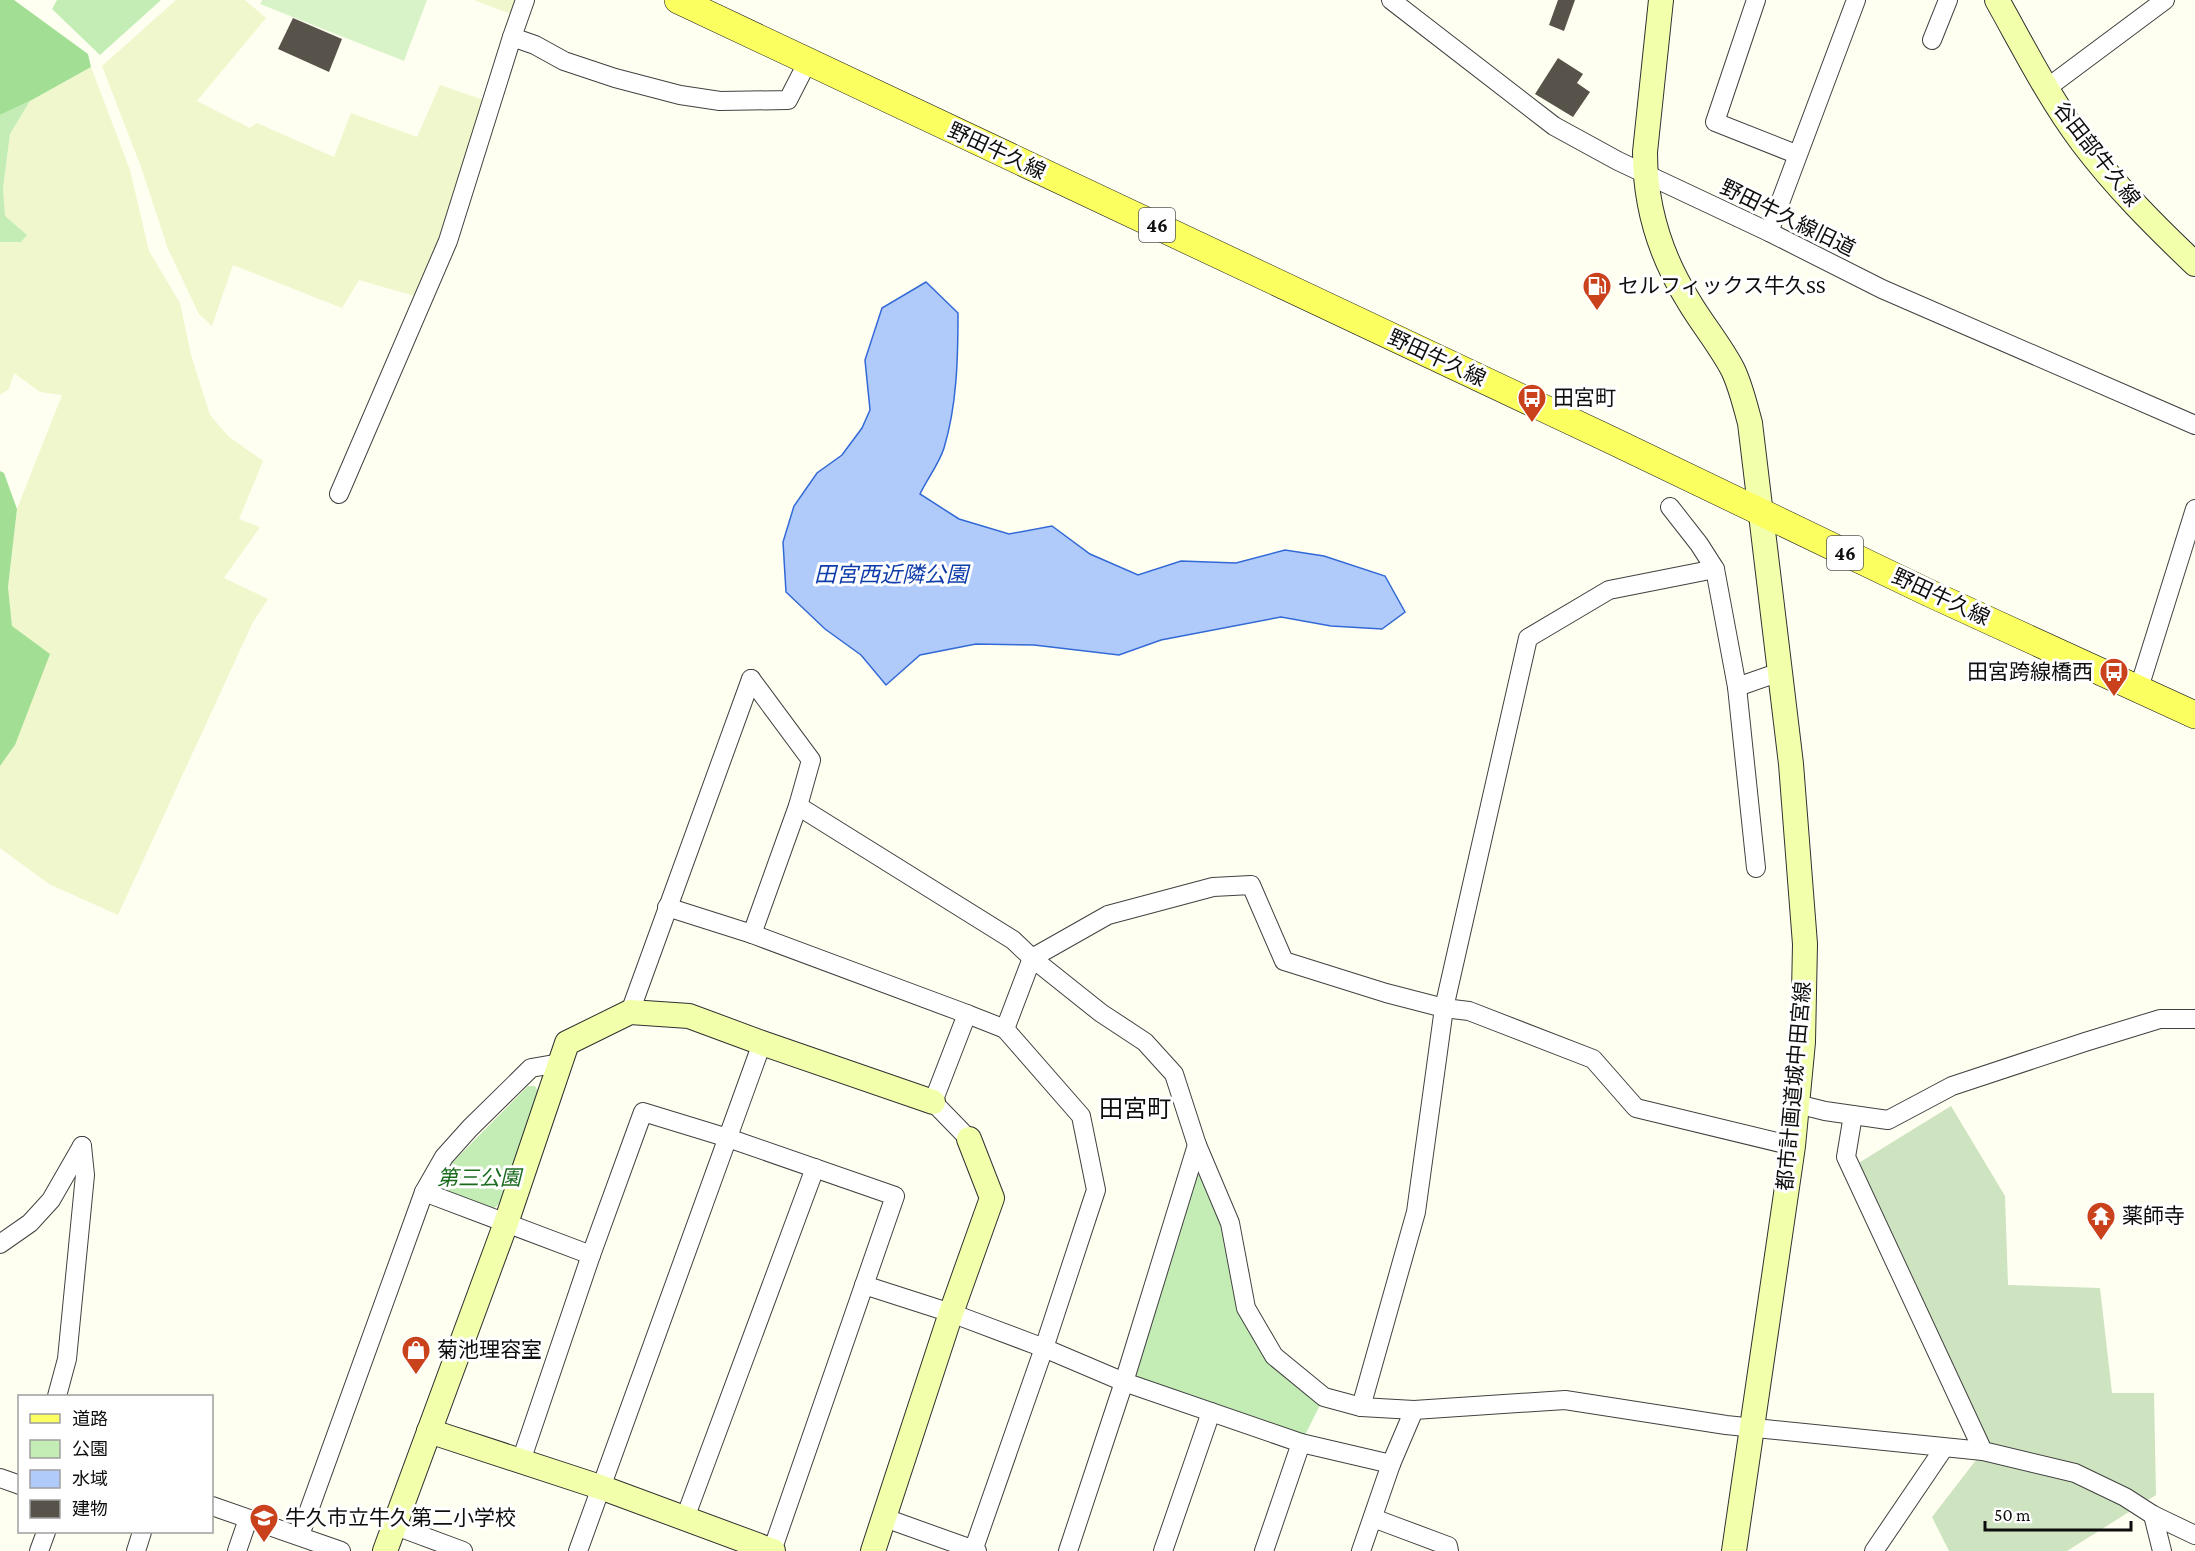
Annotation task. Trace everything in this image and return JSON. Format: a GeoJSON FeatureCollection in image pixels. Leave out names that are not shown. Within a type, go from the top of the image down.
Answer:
{"type":"FeatureCollection","features":[{"type":"Feature","properties":{"kind":"main road","name":"野田牛久線"},"geometry":{"type":"LineString","coordinates":[[678,0],[808,61],[926,126],[1161,227],[1929,593],[2195,715]]}},
{"type":"Feature","properties":{"kind":"street"},"geometry":{"type":"LineString","coordinates":[[339,494],[448,241],[525,0]]}},
{"type":"Feature","properties":{"kind":"street","name":"野田牛久線旧道"},"geometry":{"type":"LineString","coordinates":[[1391,0],[1554,126],[1645,174],[1769,232],[1882,289],[2195,425]]}},
{"type":"Feature","properties":{"kind":"street","name":"都市計画道城中田宮線"},"geometry":{"type":"LineString","coordinates":[[1661,0],[1646,130],[1645,174],[1653,222],[1667,261],[1688,300],[1733,371],[1750,423],[1799,844],[1805,944],[1803,1042],[1793,1146],[1734,1551]]}},
{"type":"Feature","properties":{"kind":"street"},"geometry":{"type":"LineString","coordinates":[[1756,0],[1715,122],[1796,154]]}},
{"type":"Feature","properties":{"kind":"street"},"geometry":{"type":"LineString","coordinates":[[1769,232],[1796,154],[1856,0]]}},
{"type":"Feature","properties":{"kind":"street"},"geometry":{"type":"LineString","coordinates":[[1932,40],[1948,0]]}},
{"type":"Feature","properties":{"kind":"street","name":"谷田部牛久線"},"geometry":{"type":"LineString","coordinates":[[1997,0],[2047,88],[2082,141],[2111,178],[2161,232],[2195,264]]}},
{"type":"Feature","properties":{"kind":"street"},"geometry":{"type":"LineString","coordinates":[[2047,88],[2165,0]]}},
{"type":"Feature","properties":{"kind":"street"},"geometry":{"type":"LineString","coordinates":[[512,37],[535,45],[564,61],[615,78],[680,95],[720,100],[788,100],[808,61]]}},
{"type":"Feature","properties":{"kind":"street"},"geometry":{"type":"LineString","coordinates":[[1670,507],[1699,543],[1715,569],[1737,687],[1756,868]]}},
{"type":"Feature","properties":{"kind":"street"},"geometry":{"type":"LineString","coordinates":[[2139,688],[2195,509]]}},
{"type":"Feature","properties":{"kind":"street"},"geometry":{"type":"LineString","coordinates":[[1361,1407],[1416,1212],[1444,1008],[1528,638],[1609,590],[1715,569]]}},
{"type":"Feature","properties":{"kind":"street"},"geometry":{"type":"LineString","coordinates":[[1737,687],[1780,672]]}},
{"type":"Feature","properties":{"kind":"street"},"geometry":{"type":"LineString","coordinates":[[630,1012],[751,679],[811,760],[798,806],[752,934]]}},
{"type":"Feature","properties":{"kind":"street"},"geometry":{"type":"LineString","coordinates":[[798,806],[1013,940],[1101,1013],[1145,1042],[1174,1074],[1197,1145],[1230,1223],[1246,1308],[1274,1356],[1324,1397],[1361,1407],[1414,1410],[1565,1400],[1751,1428],[1983,1451],[2075,1473],[2125,1497],[2152,1515],[2195,1535]]}},
{"type":"Feature","properties":{"kind":"street"},"geometry":{"type":"LineString","coordinates":[[1005,1029],[1032,958],[1108,915],[1213,887],[1251,885],[1284,961],[1386,993],[1444,1008],[1468,1011],[1593,1059],[1636,1108],[1793,1146]]}},
{"type":"Feature","properties":{"kind":"street"},"geometry":{"type":"LineString","coordinates":[[667,907],[752,934],[1005,1029],[1081,1116],[1096,1191],[974,1551],[885,1518]]}},
{"type":"Feature","properties":{"kind":"street"},"geometry":{"type":"LineString","coordinates":[[385,1551],[506,1222],[567,1043],[630,1012],[689,1016],[933,1102],[969,1139],[992,1198],[951,1313],[873,1551]]}},
{"type":"Feature","properties":{"kind":"street"},"geometry":{"type":"LineString","coordinates":[[933,1102],[967,1014]]}},
{"type":"Feature","properties":{"kind":"street"},"geometry":{"type":"LineString","coordinates":[[1797,1104],[1888,1120],[1952,1086],[2085,1042],[2160,1019],[2195,1019]]}},
{"type":"Feature","properties":{"kind":"street"},"geometry":{"type":"LineString","coordinates":[[578,1551],[603,1488],[762,1043]]}},
{"type":"Feature","properties":{"kind":"street"},"geometry":{"type":"LineString","coordinates":[[300,1536],[424,1192],[444,1157],[531,1068],[560,1063]]}},
{"type":"Feature","properties":{"kind":"street"},"geometry":{"type":"LineString","coordinates":[[429,1431],[603,1488],[772,1551],[895,1196],[728,1138],[643,1112],[521,1461]]}},
{"type":"Feature","properties":{"kind":"street"},"geometry":{"type":"LineString","coordinates":[[1853,1115],[1846,1157],[1983,1451]]}},
{"type":"Feature","properties":{"kind":"street"},"geometry":{"type":"LineString","coordinates":[[1068,1551],[1124,1382],[1197,1145]]}},
{"type":"Feature","properties":{"kind":"street"},"geometry":{"type":"LineString","coordinates":[[0,1244],[30,1223],[51,1200],[82,1146],[85,1175],[73,1301],[67,1359],[57,1395]]}},
{"type":"Feature","properties":{"kind":"street"},"geometry":{"type":"LineString","coordinates":[[685,1518],[815,1168]]}},
{"type":"Feature","properties":{"kind":"street"},"geometry":{"type":"LineString","coordinates":[[424,1192],[591,1256]]}},
{"type":"Feature","properties":{"kind":"street"},"geometry":{"type":"LineString","coordinates":[[864,1285],[951,1313],[1044,1348],[1124,1382],[1301,1443],[1391,1464]]}},
{"type":"Feature","properties":{"kind":"street"},"geometry":{"type":"LineString","coordinates":[[1361,1551],[1391,1464],[1414,1410]]}},
{"type":"Feature","properties":{"kind":"street"},"geometry":{"type":"LineString","coordinates":[[1163,1551],[1211,1412]]}},
{"type":"Feature","properties":{"kind":"street"},"geometry":{"type":"LineString","coordinates":[[1264,1551],[1301,1443]]}},
{"type":"Feature","properties":{"kind":"street"},"geometry":{"type":"LineString","coordinates":[[1874,1551],[1944,1448]]}},
{"type":"Feature","properties":{"kind":"street"},"geometry":{"type":"LineString","coordinates":[[0,1478],[18,1484]]}},
{"type":"Feature","properties":{"kind":"street"},"geometry":{"type":"LineString","coordinates":[[213,1506],[341,1551]]}},
{"type":"Feature","properties":{"kind":"street"},"geometry":{"type":"LineString","coordinates":[[2152,1515],[2162,1551]]}},
{"type":"Feature","properties":{"kind":"street"},"geometry":{"type":"LineString","coordinates":[[1373,1518],[1448,1546],[1449,1551]]}},
{"type":"Feature","properties":{"kind":"street"},"geometry":{"type":"LineString","coordinates":[[237,1551],[248,1519]]}},
{"type":"Feature","properties":{"kind":"street"},"geometry":{"type":"LineString","coordinates":[[393,1525],[463,1551]]}},
{"type":"Feature","properties":{"kind":"street"},"geometry":{"type":"LineString","coordinates":[[39,1551],[46,1533]]}},
{"type":"Feature","properties":{"kind":"street"},"geometry":{"type":"LineString","coordinates":[[136,1551],[142,1533]]}},
{"type":"Feature","properties":{"kind":"green space"},"geometry":{"type":"Polygon","coordinates":[[[0,0],[14,0],[88,54],[91,67],[0,115],[0,0]]]}},
{"type":"Feature","properties":{"kind":"green space"},"geometry":{"type":"Polygon","coordinates":[[[57,0],[161,0],[100,55],[52,9],[57,0]]]}},
{"type":"Feature","properties":{"kind":"green space"},"geometry":{"type":"Polygon","coordinates":[[[176,0],[245,0],[266,18],[197,101],[250,128],[257,123],[334,157],[351,113],[417,137],[440,85],[484,100],[448,241],[418,297],[359,280],[342,308],[233,265],[212,326],[199,314],[168,249],[141,167],[102,66],[176,0]]]}},
{"type":"Feature","properties":{"kind":"green space"},"geometry":{"type":"Polygon","coordinates":[[[262,0],[427,0],[404,61],[260,4],[262,0]]]}},
{"type":"Feature","properties":{"kind":"green space"},"geometry":{"type":"Polygon","coordinates":[[[474,0],[516,0],[513,15],[474,0]]]}},
{"type":"Feature","properties":{"kind":"green space"},"geometry":{"type":"Polygon","coordinates":[[[91,67],[130,170],[149,251],[180,303],[191,355],[210,415],[228,436],[263,461],[239,519],[260,527],[224,578],[268,599],[253,622],[118,915],[49,884],[0,848],[0,766],[15,745],[12,626],[8,587],[17,509],[62,395],[40,392],[14,373],[9,389],[0,395],[0,242],[21,242],[4,216],[3,188],[10,134],[30,101],[91,67]]]}},
{"type":"Feature","properties":{"kind":"green space"},"geometry":{"type":"Polygon","coordinates":[[[30,101],[10,134],[3,188],[5,216],[27,235],[21,242],[0,242],[0,115],[30,101]]]}},
{"type":"Feature","properties":{"kind":"green space"},"geometry":{"type":"Polygon","coordinates":[[[0,471],[4,473],[17,509],[8,587],[12,626],[50,654],[15,745],[0,766],[0,471]]]}},
{"type":"Feature","properties":{"kind":"green space","name":"第三公園"},"geometry":{"type":"Polygon","coordinates":[[[528,1086],[535,1086],[539,1093],[538,1104],[500,1203],[490,1212],[441,1194],[440,1180],[443,1172],[528,1086]]]}},
{"type":"Feature","properties":{"kind":"green space"},"geometry":{"type":"Polygon","coordinates":[[[1951,1106],[2005,1196],[2008,1285],[2100,1288],[2112,1393],[2154,1393],[2156,1495],[2067,1551],[1949,1551],[1932,1517],[1983,1451],[1857,1164],[1951,1106]]]}},
{"type":"Feature","properties":{"kind":"green space"},"geometry":{"type":"Polygon","coordinates":[[[1197,1145],[1230,1223],[1246,1308],[1274,1356],[1324,1397],[1301,1443],[1124,1382],[1197,1145]]]}},
{"type":"Feature","properties":{"kind":"water","name":"田宮西近隣公園"},"geometry":{"type":"Polygon","coordinates":[[[926,282],[958,313],[958,347],[954,398],[948,432],[942,454],[920,494],[959,519],[1009,534],[1052,526],[1090,554],[1138,575],[1181,561],[1236,563],[1285,550],[1324,556],[1385,576],[1405,612],[1382,629],[1331,626],[1281,617],[1161,640],[1119,655],[1034,645],[976,644],[920,655],[886,685],[861,655],[825,629],[786,592],[783,542],[794,506],[817,473],[842,455],[862,428],[870,410],[865,360],[882,308],[926,282]]]}},
{"type":"Feature","properties":{"kind":"building"},"geometry":{"type":"Polygon","coordinates":[[[1558,0],[1575,0],[1564,31],[1549,25],[1558,0]]]}},
{"type":"Feature","properties":{"kind":"building"},"geometry":{"type":"Polygon","coordinates":[[[293,18],[342,39],[329,72],[278,49],[293,18]]]}},
{"type":"Feature","properties":{"kind":"building"},"geometry":{"type":"Polygon","coordinates":[[[1558,58],[1583,74],[1577,83],[1590,92],[1573,117],[1535,94],[1558,58]]]}},
{"type":"Feature","properties":{"kind":"place","name":"セルフィックス牛久SS"},"geometry":{"type":"Point","coordinates":[1597,312]}},
{"type":"Feature","properties":{"kind":"place","name":"田宮町"},"geometry":{"type":"Point","coordinates":[1532,424]}},
{"type":"Feature","properties":{"kind":"place","name":"田宮跨線橋西"},"geometry":{"type":"Point","coordinates":[2114,698]}},
{"type":"Feature","properties":{"kind":"place","name":"薬師寺"},"geometry":{"type":"Point","coordinates":[2101,1242]}},
{"type":"Feature","properties":{"kind":"place","name":"菊池理容室"},"geometry":{"type":"Point","coordinates":[416,1376]}},
{"type":"Feature","properties":{"kind":"place","name":"牛久市立牛久第二小学校"},"geometry":{"type":"Point","coordinates":[264,1544]}},
{"type":"Feature","properties":{"kind":"district","name":"田宮町"},"geometry":{"type":"Point","coordinates":[1135,1108]}}]}
